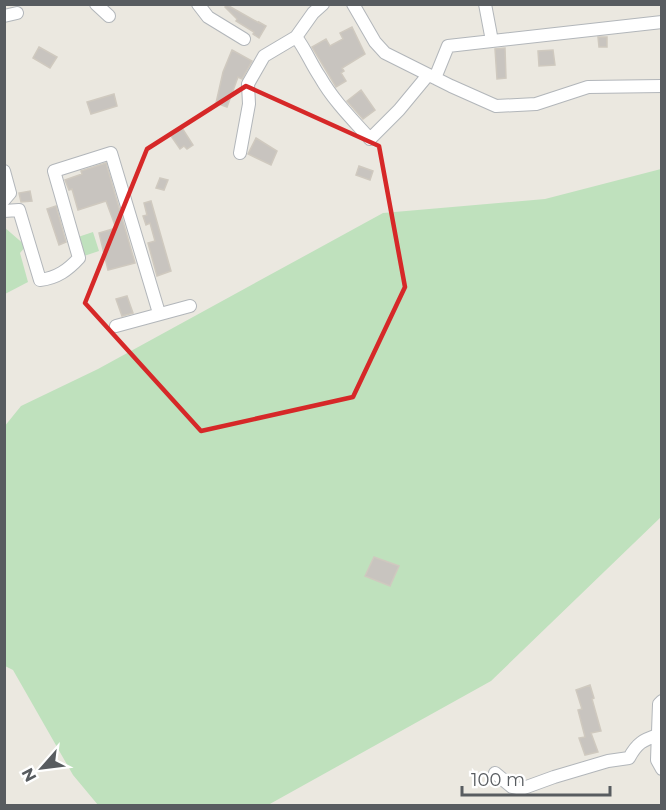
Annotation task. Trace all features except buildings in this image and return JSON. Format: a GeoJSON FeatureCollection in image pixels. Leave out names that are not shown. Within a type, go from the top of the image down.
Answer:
{"type":"FeatureCollection","features":[{"type":"Feature","properties":{"kind":"street"},"geometry":{"type":"LineString","coordinates":[[96,4],[109,16]]}},
{"type":"Feature","properties":{"kind":"street"},"geometry":{"type":"LineString","coordinates":[[198,4],[208,17],[244,39]]}},
{"type":"Feature","properties":{"kind":"street"},"geometry":{"type":"LineString","coordinates":[[240,153],[249,104],[248,84],[264,56],[296,37],[313,13],[323,4]]}},
{"type":"Feature","properties":{"kind":"street"},"geometry":{"type":"LineString","coordinates":[[353,4],[375,42],[385,53],[496,106],[536,104],[588,87],[662,86]]}},
{"type":"Feature","properties":{"kind":"street"},"geometry":{"type":"LineString","coordinates":[[485,4],[492,41]]}},
{"type":"Feature","properties":{"kind":"street"},"geometry":{"type":"LineString","coordinates":[[4,16],[17,13]]}},
{"type":"Feature","properties":{"kind":"street"},"geometry":{"type":"LineString","coordinates":[[296,37],[306,49],[320,78],[341,107],[370,139],[432,77],[448,46],[662,22]]}},
{"type":"Feature","properties":{"kind":"street"},"geometry":{"type":"LineString","coordinates":[[4,211],[19,210],[40,280],[52,278],[68,270],[79,258],[54,171],[111,153],[159,313]]}},
{"type":"Feature","properties":{"kind":"street"},"geometry":{"type":"LineString","coordinates":[[4,171],[10,193],[4,200]]}},
{"type":"Feature","properties":{"kind":"street"},"geometry":{"type":"LineString","coordinates":[[116,326],[190,306]]}},
{"type":"Feature","properties":{"kind":"street"},"geometry":{"type":"LineString","coordinates":[[662,701],[659,704],[657,760],[662,769]]}},
{"type":"Feature","properties":{"kind":"street"},"geometry":{"type":"LineString","coordinates":[[495,773],[512,787],[521,789],[608,761],[629,758],[642,740],[658,735]]}},
{"type":"Feature","properties":{"kind":"highlighted area"},"geometry":{"type":"Polygon","coordinates":[[[246,86],[379,146],[405,287],[353,397],[201,431],[85,303],[147,149],[246,86]]]}},
{"type":"Feature","properties":{"kind":"green space"},"geometry":{"type":"Polygon","coordinates":[[[661,169],[661,517],[491,681],[268,805],[98,805],[73,775],[13,670],[5,666],[4,427],[21,406],[98,369],[383,213],[545,199],[661,169]]]}},
{"type":"Feature","properties":{"kind":"green space"},"geometry":{"type":"Polygon","coordinates":[[[4,227],[26,246],[20,253],[28,282],[5,294],[4,227]]]}},
{"type":"Feature","properties":{"kind":"green space"},"geometry":{"type":"Polygon","coordinates":[[[93,232],[99,251],[84,256],[78,237],[93,232]]]}}]}
